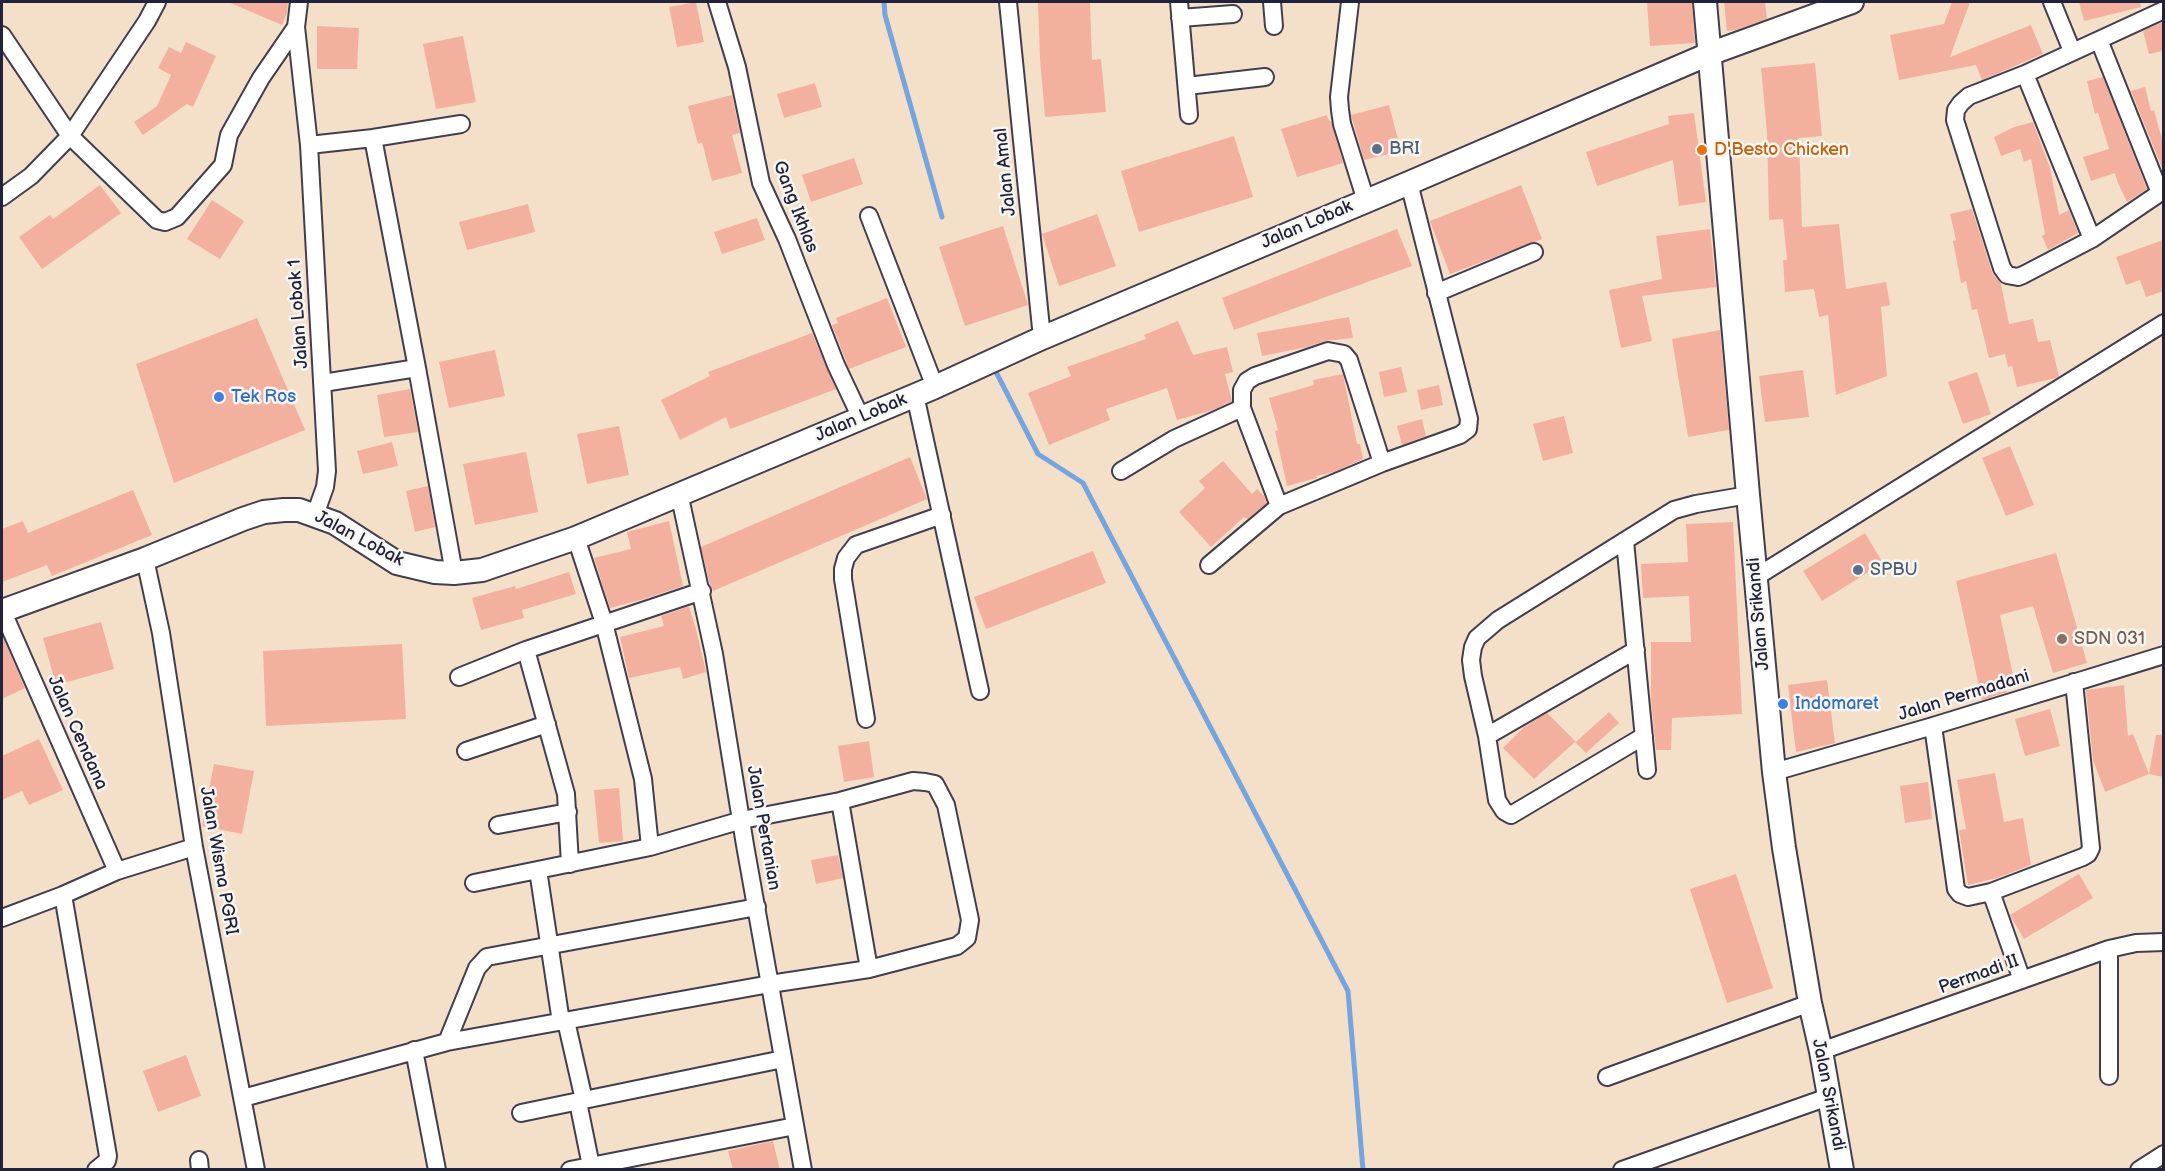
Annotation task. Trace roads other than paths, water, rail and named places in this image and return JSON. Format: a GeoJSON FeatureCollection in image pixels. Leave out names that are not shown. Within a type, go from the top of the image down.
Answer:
{"type":"FeatureCollection","features":[{"type":"Feature","properties":{"kind":"main road","name":"Jalan Srikandi"},"geometry":{"type":"LineString","coordinates":[[1704,2],[1774,772],[1784,848],[1810,1003],[1842,1170]]}},
{"type":"Feature","properties":{"kind":"main road","name":"Jalan Lobak"},"geometry":{"type":"LineString","coordinates":[[2,610],[145,559],[264,512],[294,510],[315,514],[335,523],[397,562],[435,572],[454,573],[482,570],[576,538],[925,391],[1042,338],[1709,54],[1852,2]]}},
{"type":"Feature","properties":{"kind":"street"},"geometry":{"type":"LineString","coordinates":[[2,197],[31,176],[70,136],[147,21],[157,2]]}},
{"type":"Feature","properties":{"kind":"street"},"geometry":{"type":"LineString","coordinates":[[2,35],[70,136],[161,222],[175,219],[223,165],[229,135],[261,78],[296,27],[299,2]]}},
{"type":"Feature","properties":{"kind":"street","name":"Gang Ikhlas"},"geometry":{"type":"LineString","coordinates":[[717,2],[737,67],[761,183],[787,239],[836,365],[861,418]]}},
{"type":"Feature","properties":{"kind":"street","name":"Jalan Amal"},"geometry":{"type":"LineString","coordinates":[[1008,2],[1042,338]]}},
{"type":"Feature","properties":{"kind":"street"},"geometry":{"type":"LineString","coordinates":[[1272,2],[1274,26]]}},
{"type":"Feature","properties":{"kind":"street"},"geometry":{"type":"LineString","coordinates":[[1350,2],[1340,110],[1342,124],[1366,201]]}},
{"type":"Feature","properties":{"kind":"street"},"geometry":{"type":"LineString","coordinates":[[2052,2],[2072,51]]}},
{"type":"Feature","properties":{"kind":"street"},"geometry":{"type":"LineString","coordinates":[[1190,115],[1179,10],[1233,14]]}},
{"type":"Feature","properties":{"kind":"street"},"geometry":{"type":"LineString","coordinates":[[2099,40],[2162,192],[2092,239],[2023,275],[2018,277],[2007,275],[2002,268],[1955,120],[1956,110],[1969,96],[2025,74],[2163,10]]}},
{"type":"Feature","properties":{"kind":"street","name":"Jalan Lobak 1"},"geometry":{"type":"LineString","coordinates":[[296,27],[309,146],[324,383],[326,487],[315,514]]}},
{"type":"Feature","properties":{"kind":"street"},"geometry":{"type":"LineString","coordinates":[[2025,74],[2092,239]]}},
{"type":"Feature","properties":{"kind":"street"},"geometry":{"type":"LineString","coordinates":[[1187,86],[1264,77]]}},
{"type":"Feature","properties":{"kind":"street"},"geometry":{"type":"LineString","coordinates":[[309,146],[461,124]]}},
{"type":"Feature","properties":{"kind":"street"},"geometry":{"type":"LineString","coordinates":[[373,138],[454,573]]}},
{"type":"Feature","properties":{"kind":"street"},"geometry":{"type":"LineString","coordinates":[[1209,565],[1279,506],[1382,463],[1460,435],[1468,429],[1469,419],[1409,183]]}},
{"type":"Feature","properties":{"kind":"street"},"geometry":{"type":"LineString","coordinates":[[869,216],[925,391],[942,515],[980,691]]}},
{"type":"Feature","properties":{"kind":"street"},"geometry":{"type":"LineString","coordinates":[[1436,293],[1534,252]]}},
{"type":"Feature","properties":{"kind":"street"},"geometry":{"type":"LineString","coordinates":[[1756,577],[2163,322]]}},
{"type":"Feature","properties":{"kind":"street"},"geometry":{"type":"LineString","coordinates":[[1279,506],[1242,408],[1242,390],[1247,381],[1254,376],[1328,351],[1344,354],[1349,360],[1382,463]]}},
{"type":"Feature","properties":{"kind":"street"},"geometry":{"type":"LineString","coordinates":[[324,383],[417,368]]}},
{"type":"Feature","properties":{"kind":"street"},"geometry":{"type":"LineString","coordinates":[[1121,471],[1174,439],[1242,408]]}},
{"type":"Feature","properties":{"kind":"street","name":"Jalan Pertanian"},"geometry":{"type":"LineString","coordinates":[[679,493],[702,591],[803,1170]]}},
{"type":"Feature","properties":{"kind":"street"},"geometry":{"type":"LineString","coordinates":[[1644,736],[1511,815],[1504,811],[1497,800],[1487,736],[1471,660],[1473,647],[1477,638],[1498,620],[1674,510],[1748,495]]}},
{"type":"Feature","properties":{"kind":"street"},"geometry":{"type":"LineString","coordinates":[[866,719],[843,579],[846,558],[856,545],[942,515]]}},
{"type":"Feature","properties":{"kind":"street"},"geometry":{"type":"LineString","coordinates":[[576,538],[604,623],[643,779],[650,847]]}},
{"type":"Feature","properties":{"kind":"street"},"geometry":{"type":"LineString","coordinates":[[1625,541],[1647,770]]}},
{"type":"Feature","properties":{"kind":"street","name":"Jalan Wisma PGRI"},"geometry":{"type":"LineString","coordinates":[[145,559],[161,633],[194,847],[256,1170]]}},
{"type":"Feature","properties":{"kind":"street"},"geometry":{"type":"LineString","coordinates":[[459,676],[526,650],[702,591]]}},
{"type":"Feature","properties":{"kind":"street","name":"Jalan Cendana"},"geometry":{"type":"LineString","coordinates":[[2,610],[117,871]]}},
{"type":"Feature","properties":{"kind":"street"},"geometry":{"type":"LineString","coordinates":[[526,650],[566,794],[570,864]]}},
{"type":"Feature","properties":{"kind":"street"},"geometry":{"type":"LineString","coordinates":[[1487,736],[1636,650]]}},
{"type":"Feature","properties":{"kind":"street","name":"Jalan Permadani"},"geometry":{"type":"LineString","coordinates":[[1774,772],[1933,726],[2163,654]]}},
{"type":"Feature","properties":{"kind":"street"},"geometry":{"type":"LineString","coordinates":[[1933,726],[1956,889],[1960,894],[1968,897],[1991,892],[2083,857],[2091,848],[2074,682]]}},
{"type":"Feature","properties":{"kind":"street"},"geometry":{"type":"LineString","coordinates":[[466,751],[547,724]]}},
{"type":"Feature","properties":{"kind":"street"},"geometry":{"type":"LineString","coordinates":[[243,1098],[447,1042],[770,984],[869,969],[957,946],[967,938],[970,920],[946,805],[935,784],[913,781],[840,801],[742,820],[650,847],[474,883]]}},
{"type":"Feature","properties":{"kind":"street"},"geometry":{"type":"LineString","coordinates":[[840,801],[869,969]]}},
{"type":"Feature","properties":{"kind":"street"},"geometry":{"type":"LineString","coordinates":[[498,825],[567,812]]}},
{"type":"Feature","properties":{"kind":"street"},"geometry":{"type":"LineString","coordinates":[[2,918],[117,871],[194,847]]}},
{"type":"Feature","properties":{"kind":"street"},"geometry":{"type":"LineString","coordinates":[[538,870],[548,946],[563,1022],[597,1167]]}},
{"type":"Feature","properties":{"kind":"street"},"geometry":{"type":"LineString","coordinates":[[1991,892],[2022,980]]}},
{"type":"Feature","properties":{"kind":"street"},"geometry":{"type":"LineString","coordinates":[[63,895],[108,1156],[107,1161],[96,1170]]}},
{"type":"Feature","properties":{"kind":"street"},"geometry":{"type":"LineString","coordinates":[[447,1042],[471,980],[477,968],[488,957],[757,907]]}},
{"type":"Feature","properties":{"kind":"street","name":"Permadi II"},"geometry":{"type":"LineString","coordinates":[[1821,1051],[2109,949],[2157,941]]}},
{"type":"Feature","properties":{"kind":"street"},"geometry":{"type":"LineString","coordinates":[[2109,949],[2109,1076]]}},
{"type":"Feature","properties":{"kind":"street"},"geometry":{"type":"LineString","coordinates":[[1607,1077],[1810,1003]]}},
{"type":"Feature","properties":{"kind":"street"},"geometry":{"type":"LineString","coordinates":[[414,1050],[437,1170]]}},
{"type":"Feature","properties":{"kind":"street"},"geometry":{"type":"LineString","coordinates":[[521,1113],[783,1059]]}},
{"type":"Feature","properties":{"kind":"street"},"geometry":{"type":"LineString","coordinates":[[1622,1170],[1828,1097]]}},
{"type":"Feature","properties":{"kind":"street"},"geometry":{"type":"LineString","coordinates":[[570,1170],[597,1167],[795,1126]]}},
{"type":"Feature","properties":{"kind":"street"},"geometry":{"type":"LineString","coordinates":[[2139,1170],[2163,1154]]}},
{"type":"Feature","properties":{"kind":"waterway"},"geometry":{"type":"LineString","coordinates":[[884,2],[885,15],[942,217]]}},
{"type":"Feature","properties":{"kind":"waterway"},"geometry":{"type":"LineString","coordinates":[[994,368],[1038,454],[1083,483],[1348,991],[1363,1170]]}},
{"type":"Feature","properties":{"kind":"place","name":"BRI"},"geometry":{"type":"Point","coordinates":[1377,149]}},
{"type":"Feature","properties":{"kind":"place","name":"D'Besto Chicken"},"geometry":{"type":"Point","coordinates":[1702,150]}},
{"type":"Feature","properties":{"kind":"place","name":"Tek Ros"},"geometry":{"type":"Point","coordinates":[219,397]}},
{"type":"Feature","properties":{"kind":"place","name":"SPBU"},"geometry":{"type":"Point","coordinates":[1858,570]}},
{"type":"Feature","properties":{"kind":"place","name":"SDN 031"},"geometry":{"type":"Point","coordinates":[2062,639]}},
{"type":"Feature","properties":{"kind":"place","name":"Indomaret"},"geometry":{"type":"Point","coordinates":[1783,704]}}]}
